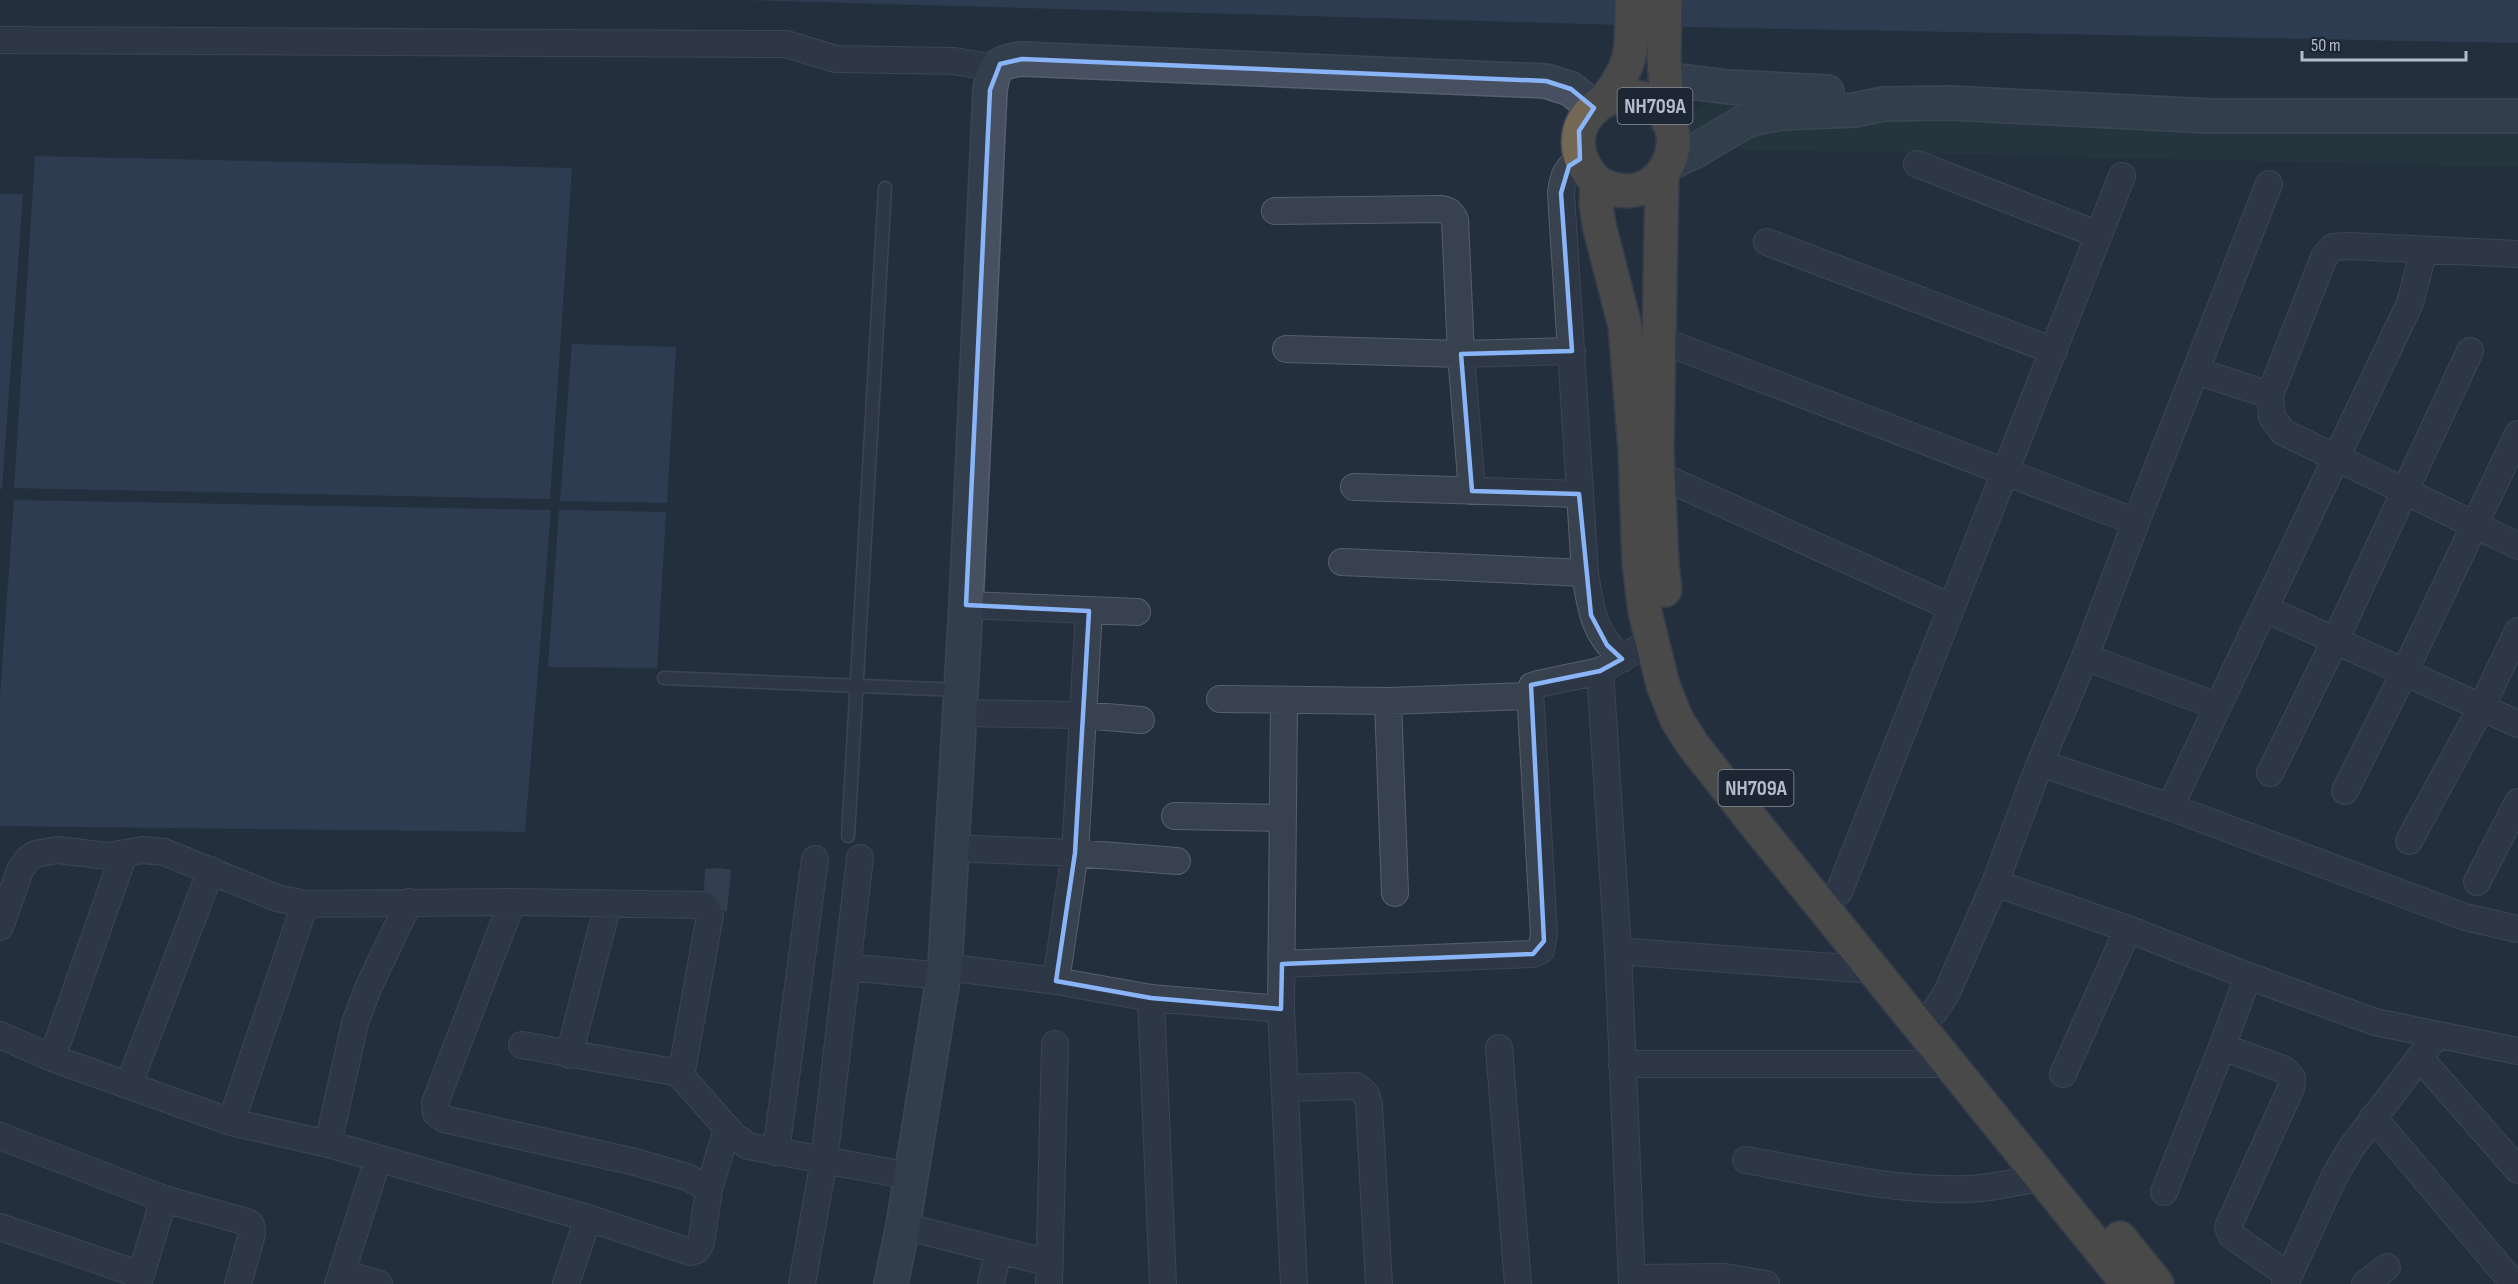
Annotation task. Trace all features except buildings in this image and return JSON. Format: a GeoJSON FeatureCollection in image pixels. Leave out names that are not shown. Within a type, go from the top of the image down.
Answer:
{"type":"FeatureCollection","features":[{"type":"Feature","properties":{"kind":"highway","name":"NH709A"},"geometry":{"type":"LineString","coordinates":[[1632,0],[1631,57],[1626,70],[1585,118],[1579,131],[1578,146],[1588,171],[1599,225],[1625,326],[1635,450],[1639,564],[1645,612],[1663,685],[1677,720],[1693,745],[1874,970],[1926,1018],[2157,1284]]}},
{"type":"Feature","properties":{"kind":"highway","name":"NH709A"},"geometry":{"type":"LineString","coordinates":[[1665,0],[1665,68],[1668,120],[1673,134],[1673,149],[1666,169],[1658,339],[1659,475],[1662,563],[1667,608],[1684,678],[1697,709],[1711,732],[1839,892],[1926,1018],[1948,1064],[2042,1177],[2116,1278]]}},
{"type":"Feature","properties":{"kind":"highway","name":"NH709A"},"geometry":{"type":"LineString","coordinates":[[1599,104],[1619,96],[1634,96],[1659,109],[1668,120]]}},
{"type":"Feature","properties":{"kind":"highway"},"geometry":{"type":"LineString","coordinates":[[1588,171],[1609,189],[1624,192],[1644,187],[1666,169]]}},
{"type":"Feature","properties":{"kind":"street"},"geometry":{"type":"LineString","coordinates":[[0,40],[786,44],[836,59],[954,61],[996,68]]}},
{"type":"Feature","properties":{"kind":"street"},"geometry":{"type":"LineString","coordinates":[[891,1284],[903,1226],[944,971],[966,605],[990,90],[996,68],[1004,62],[1022,59],[1546,81],[1570,89],[1599,104]]}},
{"type":"Feature","properties":{"kind":"street"},"geometry":{"type":"LineString","coordinates":[[1665,68],[1728,87],[1854,93],[1884,104]]}},
{"type":"Feature","properties":{"kind":"street"},"geometry":{"type":"LineString","coordinates":[[1666,169],[1744,122],[1758,117],[1783,113],[1854,110],[1884,104],[1951,103],[2210,116],[2518,116]]}},
{"type":"Feature","properties":{"kind":"street"},"geometry":{"type":"LineString","coordinates":[[1917,164],[2099,235]]}},
{"type":"Feature","properties":{"kind":"street"},"geometry":{"type":"LineString","coordinates":[[1588,171],[1569,166],[1563,178],[1561,192],[1585,573],[1591,615],[1607,645],[1611,665],[1618,951],[1632,1281],[1725,1276],[1766,1284]]}},
{"type":"Feature","properties":{"kind":"street"},"geometry":{"type":"LineString","coordinates":[[1839,892],[2122,176]]}},
{"type":"Feature","properties":{"kind":"street"},"geometry":{"type":"LineString","coordinates":[[1926,1018],[1947,992],[1995,883],[2040,763],[2085,657],[2269,184]]}},
{"type":"Feature","properties":{"kind":"street"},"geometry":{"type":"LineString","coordinates":[[1275,211],[1448,210],[1455,220],[1461,354],[1472,491]]}},
{"type":"Feature","properties":{"kind":"street"},"geometry":{"type":"LineString","coordinates":[[1767,242],[2054,351]]}},
{"type":"Feature","properties":{"kind":"street"},"geometry":{"type":"LineString","coordinates":[[2518,254],[2349,246],[2333,248],[2324,258],[2270,395],[2272,417],[2277,426],[2337,459],[2518,546]]}},
{"type":"Feature","properties":{"kind":"street"},"geometry":{"type":"LineString","coordinates":[[2170,807],[2410,303],[2424,250]]}},
{"type":"Feature","properties":{"kind":"street"},"geometry":{"type":"LineString","coordinates":[[1658,339],[2136,522]]}},
{"type":"Feature","properties":{"kind":"street"},"geometry":{"type":"LineString","coordinates":[[1286,349],[1461,354],[1572,351]]}},
{"type":"Feature","properties":{"kind":"street"},"geometry":{"type":"LineString","coordinates":[[2270,773],[2335,641],[2470,351]]}},
{"type":"Feature","properties":{"kind":"street"},"geometry":{"type":"LineString","coordinates":[[2196,371],[2270,395]]}},
{"type":"Feature","properties":{"kind":"street"},"geometry":{"type":"LineString","coordinates":[[2344,791],[2404,673],[2518,434]]}},
{"type":"Feature","properties":{"kind":"street"},"geometry":{"type":"LineString","coordinates":[[1659,475],[1951,607]]}},
{"type":"Feature","properties":{"kind":"street"},"geometry":{"type":"LineString","coordinates":[[1354,487],[1580,494]]}},
{"type":"Feature","properties":{"kind":"street"},"geometry":{"type":"LineString","coordinates":[[1342,562],[1585,573]]}},
{"type":"Feature","properties":{"kind":"street"},"geometry":{"type":"LineString","coordinates":[[966,605],[1137,612]]}},
{"type":"Feature","properties":{"kind":"street"},"geometry":{"type":"LineString","coordinates":[[2266,609],[2518,724]]}},
{"type":"Feature","properties":{"kind":"street"},"geometry":{"type":"LineString","coordinates":[[1056,981],[1075,854],[1089,611]]}},
{"type":"Feature","properties":{"kind":"street"},"geometry":{"type":"LineString","coordinates":[[2409,841],[2481,708],[2518,631]]}},
{"type":"Feature","properties":{"kind":"street"},"geometry":{"type":"LineString","coordinates":[[1282,964],[1533,954],[1541,950],[1544,934],[1529,696],[1532,686],[1611,665],[1651,641]]}},
{"type":"Feature","properties":{"kind":"street"},"geometry":{"type":"LineString","coordinates":[[2085,657],[2217,706]]}},
{"type":"Feature","properties":{"kind":"street"},"geometry":{"type":"LineString","coordinates":[[1220,699],[1388,701],[1529,696]]}},
{"type":"Feature","properties":{"kind":"street"},"geometry":{"type":"LineString","coordinates":[[960,701],[1141,720]]}},
{"type":"Feature","properties":{"kind":"street"},"geometry":{"type":"LineString","coordinates":[[1284,701],[1281,1009],[1294,1284]]}},
{"type":"Feature","properties":{"kind":"street"},"geometry":{"type":"LineString","coordinates":[[1388,701],[1395,893]]}},
{"type":"Feature","properties":{"kind":"street"},"geometry":{"type":"LineString","coordinates":[[2040,763],[2170,807],[2454,913],[2518,929]]}},
{"type":"Feature","properties":{"kind":"street"},"geometry":{"type":"LineString","coordinates":[[2477,882],[2518,802]]}},
{"type":"Feature","properties":{"kind":"street"},"geometry":{"type":"LineString","coordinates":[[1175,816],[1282,818]]}},
{"type":"Feature","properties":{"kind":"street"},"geometry":{"type":"LineString","coordinates":[[802,1284],[824,1160],[847,967],[854,847]]}},
{"type":"Feature","properties":{"kind":"street"},"geometry":{"type":"LineString","coordinates":[[951,848],[1177,861]]}},
{"type":"Feature","properties":{"kind":"street"},"geometry":{"type":"LineString","coordinates":[[0,927],[20,870],[28,859],[35,854],[57,850],[108,856],[154,850],[211,870],[277,898],[305,904],[512,902],[703,905],[710,915],[681,1076]]}},
{"type":"Feature","properties":{"kind":"street"},"geometry":{"type":"LineString","coordinates":[[52,1058],[124,854]]}},
{"type":"Feature","properties":{"kind":"street"},"geometry":{"type":"LineString","coordinates":[[776,1152],[815,859]]}},
{"type":"Feature","properties":{"kind":"street"},"geometry":{"type":"LineString","coordinates":[[129,1084],[211,870]]}},
{"type":"Feature","properties":{"kind":"street"},"geometry":{"type":"LineString","coordinates":[[1995,883],[2128,929],[2375,1022],[2518,1051]]}},
{"type":"Feature","properties":{"kind":"street"},"geometry":{"type":"LineString","coordinates":[[328,1144],[355,1023],[369,986],[409,902]]}},
{"type":"Feature","properties":{"kind":"street"},"geometry":{"type":"LineString","coordinates":[[512,902],[435,1103],[436,1113],[444,1119],[635,1162],[687,1177],[709,1189]]}},
{"type":"Feature","properties":{"kind":"street"},"geometry":{"type":"LineString","coordinates":[[569,1055],[608,903]]}},
{"type":"Feature","properties":{"kind":"street"},"geometry":{"type":"LineString","coordinates":[[231,1122],[305,904]]}},
{"type":"Feature","properties":{"kind":"street"},"geometry":{"type":"LineString","coordinates":[[2063,1074],[2128,929]]}},
{"type":"Feature","properties":{"kind":"street"},"geometry":{"type":"LineString","coordinates":[[1618,951],[1874,970]]}},
{"type":"Feature","properties":{"kind":"street"},"geometry":{"type":"LineString","coordinates":[[847,967],[944,971],[1056,981],[1151,998],[1281,1009]]}},
{"type":"Feature","properties":{"kind":"street"},"geometry":{"type":"LineString","coordinates":[[2164,1192],[2248,976]]}},
{"type":"Feature","properties":{"kind":"street"},"geometry":{"type":"LineString","coordinates":[[1151,998],[1163,1284]]}},
{"type":"Feature","properties":{"kind":"street"},"geometry":{"type":"LineString","coordinates":[[0,1035],[52,1058],[231,1122],[328,1144],[588,1218],[690,1252],[697,1250],[701,1243],[709,1189],[727,1128]]}},
{"type":"Feature","properties":{"kind":"street"},"geometry":{"type":"LineString","coordinates":[[2222,1047],[2283,1069],[2292,1078],[2291,1088],[2228,1227],[2232,1236],[2286,1280],[2334,1176],[2351,1148],[2436,1036]]}},
{"type":"Feature","properties":{"kind":"street"},"geometry":{"type":"LineString","coordinates":[[903,1226],[998,1251],[1050,1273],[1055,1044]]}},
{"type":"Feature","properties":{"kind":"street"},"geometry":{"type":"LineString","coordinates":[[522,1045],[569,1055],[666,1070],[681,1076],[727,1128],[748,1146],[910,1176]]}},
{"type":"Feature","properties":{"kind":"street"},"geometry":{"type":"LineString","coordinates":[[1499,1048],[1518,1284]]}},
{"type":"Feature","properties":{"kind":"street"},"geometry":{"type":"LineString","coordinates":[[2420,1058],[2518,1170]]}},
{"type":"Feature","properties":{"kind":"street"},"geometry":{"type":"LineString","coordinates":[[1622,1064],[1948,1064]]}},
{"type":"Feature","properties":{"kind":"street"},"geometry":{"type":"LineString","coordinates":[[1285,1088],[1356,1086],[1366,1094],[1369,1105],[1379,1284]]}},
{"type":"Feature","properties":{"kind":"street"},"geometry":{"type":"LineString","coordinates":[[2373,1117],[2514,1284]]}},
{"type":"Feature","properties":{"kind":"street"},"geometry":{"type":"LineString","coordinates":[[0,1136],[164,1199],[250,1223],[252,1234],[238,1284]]}},
{"type":"Feature","properties":{"kind":"street"},"geometry":{"type":"LineString","coordinates":[[378,1159],[340,1278],[379,1284]]}},
{"type":"Feature","properties":{"kind":"street"},"geometry":{"type":"LineString","coordinates":[[1746,1160],[1859,1180],[1941,1188],[1993,1187],[2042,1177]]}},
{"type":"Feature","properties":{"kind":"street"},"geometry":{"type":"LineString","coordinates":[[0,1227],[139,1280],[164,1199]]}},
{"type":"Feature","properties":{"kind":"street"},"geometry":{"type":"LineString","coordinates":[[567,1284],[588,1218]]}},
{"type":"Feature","properties":{"kind":"street"},"geometry":{"type":"LineString","coordinates":[[991,1284],[998,1251]]}},
{"type":"Feature","properties":{"kind":"street"},"geometry":{"type":"LineString","coordinates":[[2365,1284],[2387,1267]]}},
{"type":"Feature","properties":{"kind":"lane"},"geometry":{"type":"LineString","coordinates":[[854,847],[856,686],[885,188]]}},
{"type":"Feature","properties":{"kind":"lane"},"geometry":{"type":"LineString","coordinates":[[664,678],[856,686],[960,701]]}},
{"type":"Feature","properties":{"kind":"highlighted area"},"geometry":{"type":"Polygon","coordinates":[[[1022,59],[1546,81],[1571,89],[1594,108],[1579,131],[1580,159],[1569,166],[1561,193],[1572,351],[1461,354],[1472,491],[1579,494],[1591,615],[1607,645],[1622,659],[1600,671],[1531,685],[1544,941],[1533,954],[1282,964],[1281,1009],[1151,998],[1056,981],[1075,853],[1089,611],[966,605],[990,90],[1000,64],[1022,59]]]}},
{"type":"Feature","properties":{"kind":"green space"},"geometry":{"type":"Polygon","coordinates":[[[1730,93],[2518,109],[2518,167],[1680,148],[1692,112],[1730,93]]]}},
{"type":"Feature","properties":{"kind":"water"},"geometry":{"type":"Polygon","coordinates":[[[745,0],[2518,0],[2518,43],[1692,27],[745,0]]]}},
{"type":"Feature","properties":{"kind":"water"},"geometry":{"type":"Polygon","coordinates":[[[35,156],[572,168],[550,499],[14,488],[35,156]]]}},
{"type":"Feature","properties":{"kind":"water"},"geometry":{"type":"Polygon","coordinates":[[[0,194],[23,194],[2,489],[0,489],[0,194]]]}},
{"type":"Feature","properties":{"kind":"water"},"geometry":{"type":"Polygon","coordinates":[[[572,344],[676,347],[667,503],[560,501],[572,344]]]}},
{"type":"Feature","properties":{"kind":"water"},"geometry":{"type":"Polygon","coordinates":[[[14,500],[551,510],[525,832],[0,826],[0,696],[14,500]]]}},
{"type":"Feature","properties":{"kind":"water"},"geometry":{"type":"Polygon","coordinates":[[[559,510],[666,512],[657,668],[548,667],[559,510]]]}}]}
